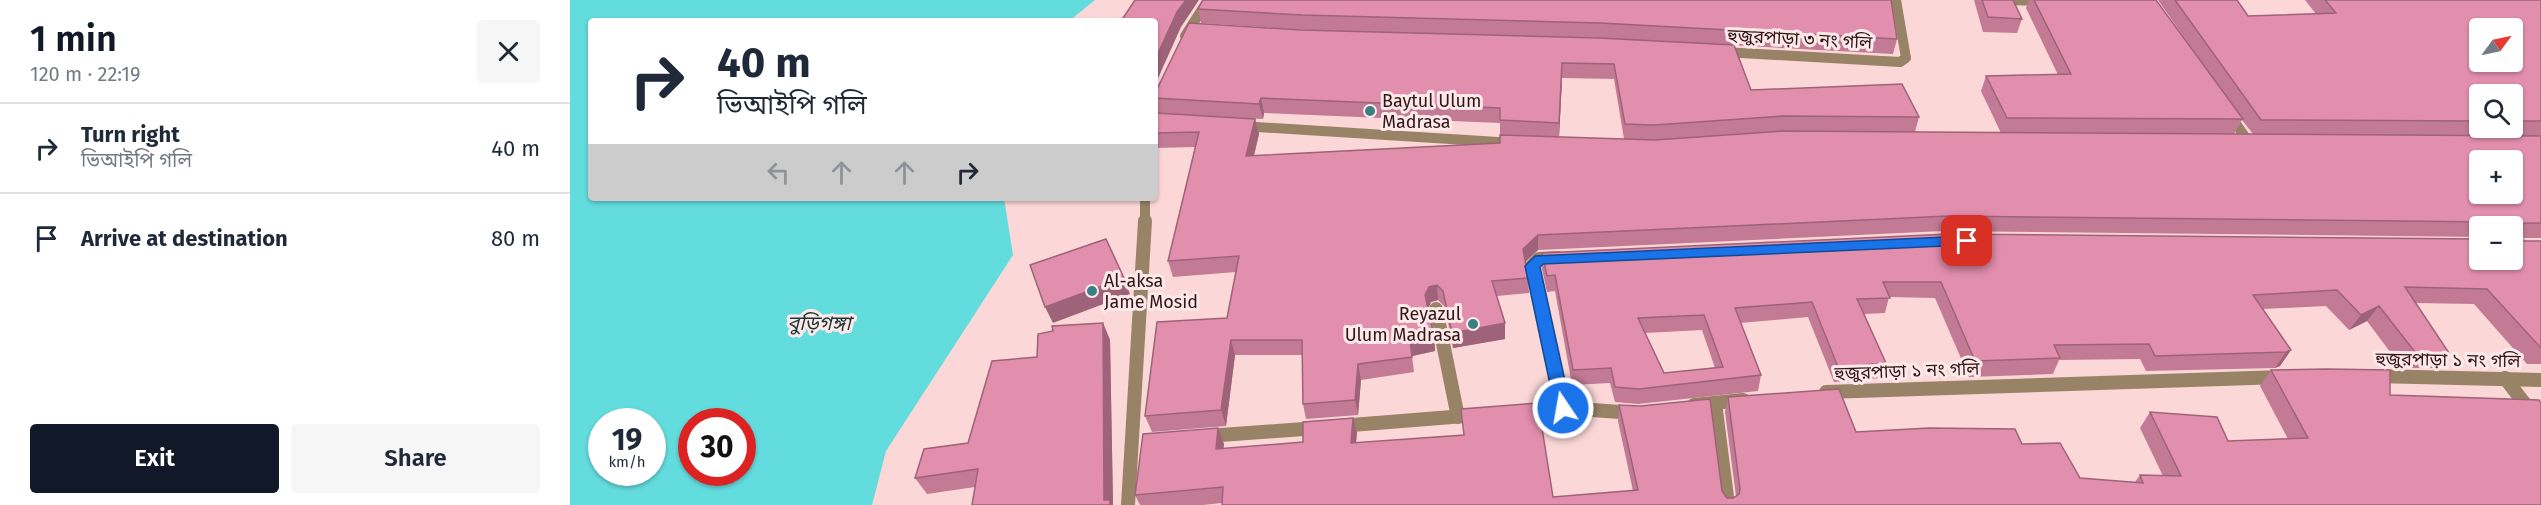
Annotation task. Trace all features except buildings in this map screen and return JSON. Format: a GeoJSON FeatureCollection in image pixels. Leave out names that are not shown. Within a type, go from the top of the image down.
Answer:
{"type":"FeatureCollection","features":[{"type":"Feature","properties":{"kind":"street"},"geometry":{"type":"LineString","coordinates":[[1179,50],[1188,30],[1208,0]]}},
{"type":"Feature","properties":{"kind":"street","name":"হুজুরপাড়া ৩ নং গলি"},"geometry":{"type":"LineString","coordinates":[[1715,51],[1900,62],[1906,58],[1896,0]]}},
{"type":"Feature","properties":{"kind":"street"},"geometry":{"type":"LineString","coordinates":[[2006,0],[2050,2]]}},
{"type":"Feature","properties":{"kind":"street"},"geometry":{"type":"LineString","coordinates":[[1188,30],[1200,31]]}},
{"type":"Feature","properties":{"kind":"street"},"geometry":{"type":"LineString","coordinates":[[2221,102],[2248,141]]}},
{"type":"Feature","properties":{"kind":"street"},"geometry":{"type":"LineString","coordinates":[[1227,125],[1524,144]]}},
{"type":"Feature","properties":{"kind":"street"},"geometry":{"type":"LineString","coordinates":[[1128,505],[1138,441],[1145,201]]}},
{"type":"Feature","properties":{"kind":"street"},"geometry":{"type":"LineString","coordinates":[[1563,408],[1532,266],[1539,260],[1574,257]]}},
{"type":"Feature","properties":{"kind":"street"},"geometry":{"type":"LineString","coordinates":[[1436,309],[1458,417]]}},
{"type":"Feature","properties":{"kind":"street","name":"হুজুরপাড়া ১ নং গলি"},"geometry":{"type":"LineString","coordinates":[[1807,394],[1853,389],[2296,376]]}},
{"type":"Feature","properties":{"kind":"street","name":"হুজুরপাড়া ১ নং গলি"},"geometry":{"type":"LineString","coordinates":[[2355,376],[2541,380]]}},
{"type":"Feature","properties":{"kind":"street"},"geometry":{"type":"LineString","coordinates":[[2505,378],[2541,424]]}},
{"type":"Feature","properties":{"kind":"street"},"geometry":{"type":"LineString","coordinates":[[1682,407],[1761,398]]}},
{"type":"Feature","properties":{"kind":"street"},"geometry":{"type":"LineString","coordinates":[[1714,403],[1728,505]]}},
{"type":"Feature","properties":{"kind":"street"},"geometry":{"type":"LineString","coordinates":[[1191,438],[1563,408],[1638,413],[1649,411]]}},
{"type":"Feature","properties":{"kind":"water","name":"বুড়িগঙ্গা"},"geometry":{"type":"Polygon","coordinates":[[[570,0],[1095,0],[1073,18],[588,18],[588,201],[1004,201],[1013,255],[886,451],[872,505],[570,505],[570,0]]]}},
{"type":"Feature","properties":{"kind":"place","name":"Baytul Ulum Madrasa"},"geometry":{"type":"Point","coordinates":[1370,111]}},
{"type":"Feature","properties":{"kind":"place","name":"Al-aksa Jame Mosid"},"geometry":{"type":"Point","coordinates":[1092,291]}},
{"type":"Feature","properties":{"kind":"place","name":"Reyazul Ulum Madrasa"},"geometry":{"type":"Point","coordinates":[1473,324]}},
{"type":"Feature","properties":{"kind":"route"},"geometry":{"type":"LineString","coordinates":[[1563,408],[1532,266],[1539,260],[1944,240],[1967,241]]}}]}
